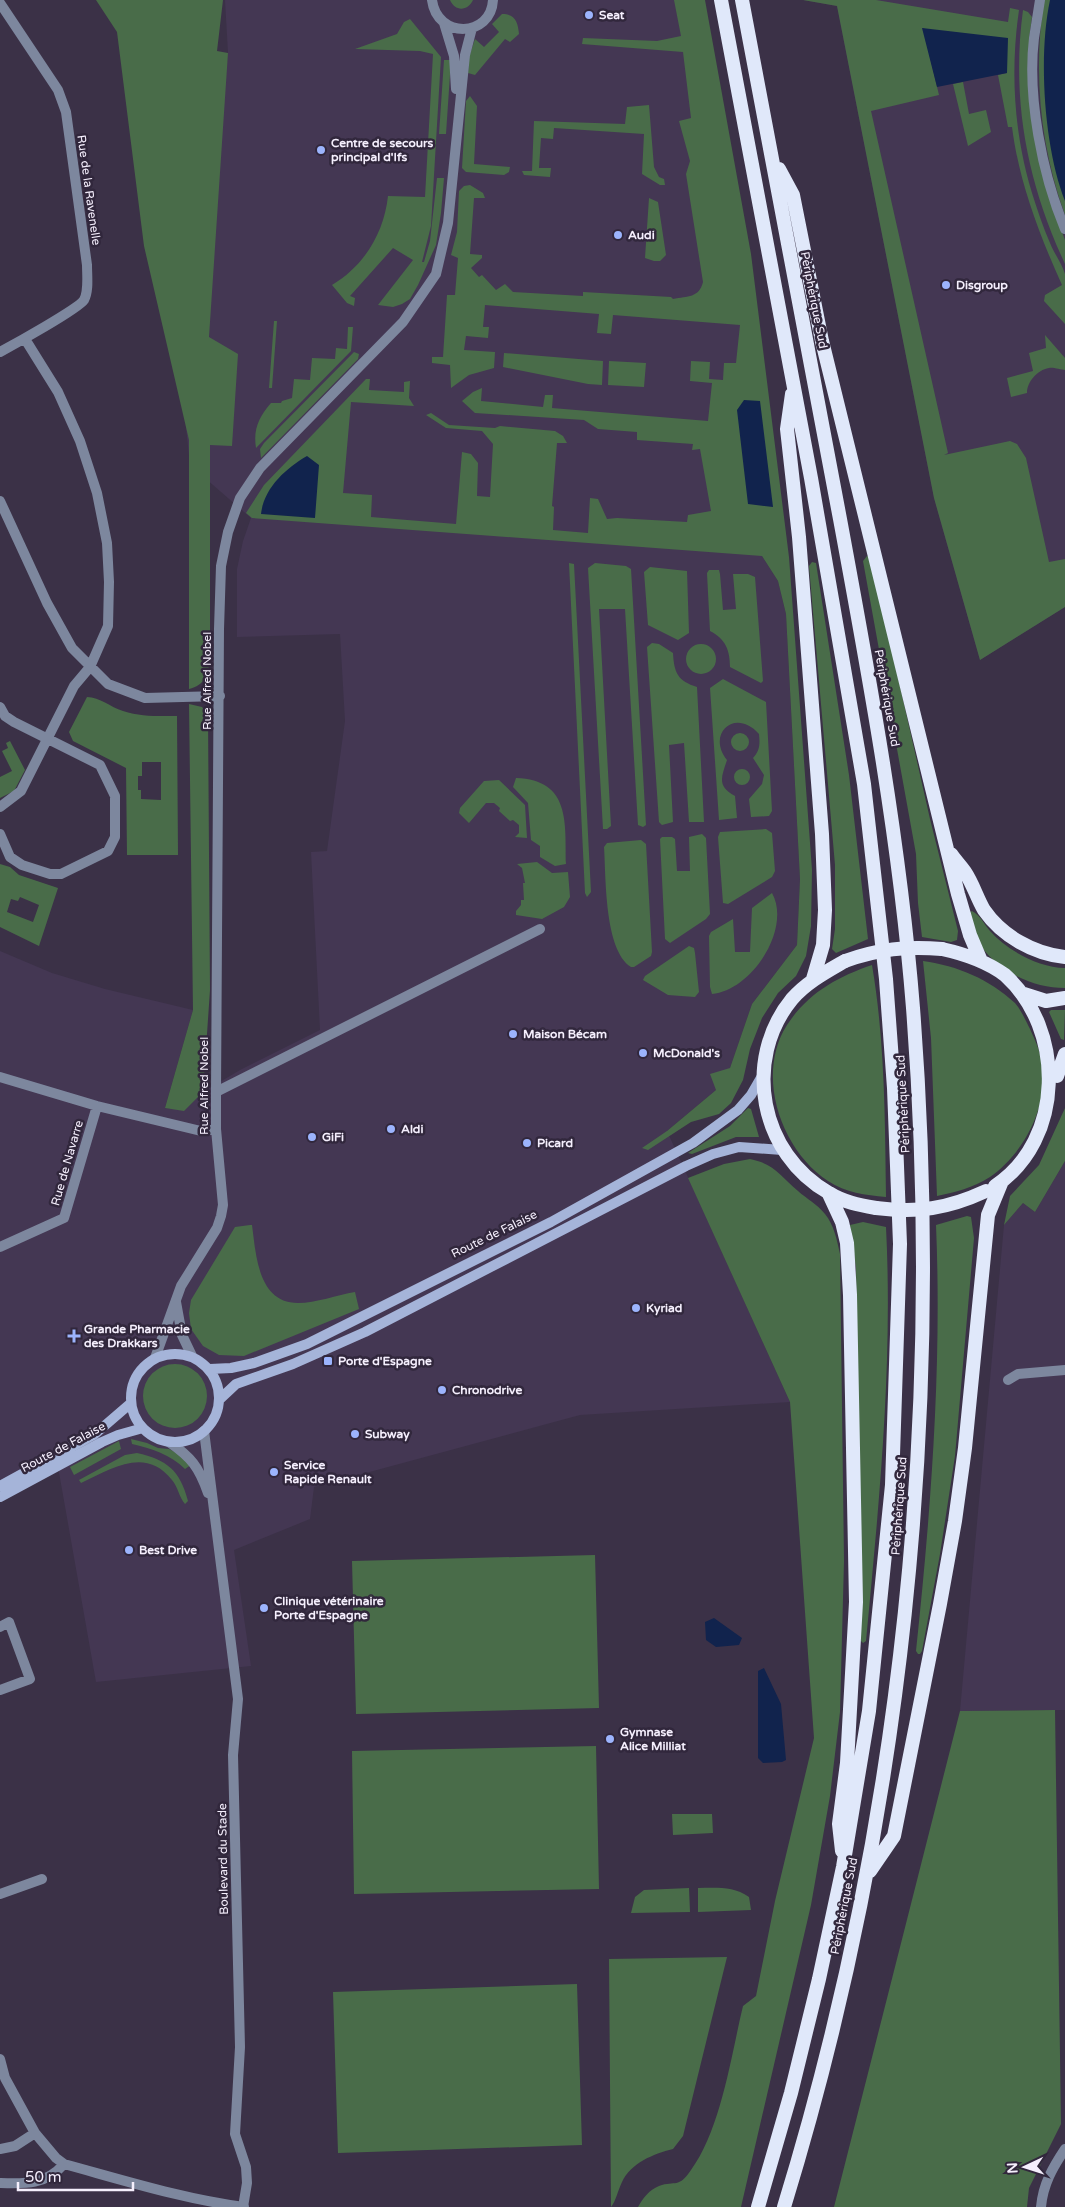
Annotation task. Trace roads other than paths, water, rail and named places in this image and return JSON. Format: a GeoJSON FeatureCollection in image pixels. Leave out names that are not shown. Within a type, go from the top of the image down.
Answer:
{"type":"FeatureCollection","features":[{"type":"Feature","properties":{"kind":"highway","name":"Périphérique Sud"},"geometry":{"type":"LineString","coordinates":[[720,0],[793,380],[864,784],[886,979],[894,1088],[900,1244],[897,1385],[891,1495],[869,1711],[843,1867],[791,2093],[758,2207]]}},
{"type":"Feature","properties":{"kind":"highway","name":"Périphérique Sud"},"geometry":{"type":"LineString","coordinates":[[742,0],[864,649],[888,795],[902,900],[913,1006],[923,1250],[923,1344],[919,1448],[909,1576],[883,1782],[866,1876],[826,2055],[784,2207]]}},
{"type":"Feature","properties":{"kind":"highway"},"geometry":{"type":"LineString","coordinates":[[772,158],[793,195],[822,340],[948,852],[970,935],[982,961]]}},
{"type":"Feature","properties":{"kind":"highway"},"geometry":{"type":"LineString","coordinates":[[793,380],[787,429],[800,537],[822,834],[825,910],[823,945],[813,979]]}},
{"type":"Feature","properties":{"kind":"highway"},"geometry":{"type":"LineString","coordinates":[[948,852],[966,873],[985,910],[1008,934],[1025,945],[1041,952],[1065,957]]}},
{"type":"Feature","properties":{"kind":"highway"},"geometry":{"type":"LineString","coordinates":[[1054,1083],[1052,1052],[1041,1021],[1024,994],[1005,975],[982,961],[962,953],[917,947],[893,948],[868,953],[845,962],[813,979],[793,998],[777,1022],[767,1048],[762,1076],[764,1100],[770,1126],[782,1150],[811,1182],[829,1194],[860,1205],[904,1211],[932,1210],[960,1203],[986,1192],[1002,1182],[1019,1166],[1033,1148],[1049,1113],[1054,1083],[1065,1054]]}},
{"type":"Feature","properties":{"kind":"highway"},"geometry":{"type":"LineString","coordinates":[[1024,994],[1046,1001],[1065,998]]}},
{"type":"Feature","properties":{"kind":"highway"},"geometry":{"type":"LineString","coordinates":[[866,1876],[894,1836],[933,1640],[955,1521],[965,1448],[988,1215],[1002,1182]]}},
{"type":"Feature","properties":{"kind":"highway"},"geometry":{"type":"LineString","coordinates":[[829,1194],[842,1222],[847,1243],[851,1305],[856,1602],[847,1763],[839,1824],[843,1867]]}},
{"type":"Feature","properties":{"kind":"main road","name":"Route de Falaise"},"geometry":{"type":"LineString","coordinates":[[210,1370],[254,1363],[307,1344],[551,1222],[693,1142],[738,1110],[751,1096],[762,1076]]}},
{"type":"Feature","properties":{"kind":"main road"},"geometry":{"type":"LineString","coordinates":[[220,1399],[236,1384],[292,1364],[364,1332],[686,1166],[713,1154],[739,1146],[782,1150]]}},
{"type":"Feature","properties":{"kind":"main road"},"geometry":{"type":"LineString","coordinates":[[179,1353],[192,1356],[210,1370],[216,1378],[220,1399],[215,1417],[204,1431],[187,1440],[169,1442],[159,1439],[143,1428],[135,1417],[131,1403],[136,1377],[144,1366],[155,1358],[166,1354],[179,1353]]}},
{"type":"Feature","properties":{"kind":"main road","name":"Route de Falaise"},"geometry":{"type":"LineString","coordinates":[[0,1486],[95,1434],[131,1403]]}},
{"type":"Feature","properties":{"kind":"main road","name":"Route de Falaise"},"geometry":{"type":"LineString","coordinates":[[0,1497],[102,1442],[143,1428]]}},
{"type":"Feature","properties":{"kind":"street","name":"Rue Alfred Nobel"},"geometry":{"type":"LineString","coordinates":[[432,0],[438,16],[444,23],[454,56],[458,128]]}},
{"type":"Feature","properties":{"kind":"street"},"geometry":{"type":"LineString","coordinates":[[444,23],[453,28],[472,28],[481,23],[488,15],[493,0]]}},
{"type":"Feature","properties":{"kind":"street"},"geometry":{"type":"LineString","coordinates":[[1040,0],[1034,39],[1033,74],[1035,108],[1051,185],[1065,229]]}},
{"type":"Feature","properties":{"kind":"street","name":"Rue de la Ravenelle"},"geometry":{"type":"LineString","coordinates":[[0,3],[58,90],[66,112],[87,265],[87,290],[83,301],[25,339],[0,352]]}},
{"type":"Feature","properties":{"kind":"street","name":"Rue Alfred Nobel"},"geometry":{"type":"LineString","coordinates":[[155,1358],[190,1269],[217,1228],[223,1205],[216,1129],[216,1092],[221,566],[228,532],[240,498],[260,468],[403,322],[436,274],[448,223],[465,54],[472,28]]}},
{"type":"Feature","properties":{"kind":"street"},"geometry":{"type":"LineString","coordinates":[[0,807],[22,791],[74,686],[90,667],[108,626],[109,582],[107,553],[98,501],[80,441],[58,392],[25,339]]}},
{"type":"Feature","properties":{"kind":"street"},"geometry":{"type":"LineString","coordinates":[[0,501],[47,603],[72,648],[108,684],[145,698],[220,696]]}},
{"type":"Feature","properties":{"kind":"street"},"geometry":{"type":"LineString","coordinates":[[0,707],[5,716],[100,765],[115,796],[115,837],[108,851],[61,874],[50,874],[22,865],[10,857],[0,834]]}},
{"type":"Feature","properties":{"kind":"street"},"geometry":{"type":"LineString","coordinates":[[216,1092],[540,929]]}},
{"type":"Feature","properties":{"kind":"street"},"geometry":{"type":"LineString","coordinates":[[0,1077],[97,1106],[201,1131],[216,1129]]}},
{"type":"Feature","properties":{"kind":"street","name":"Rue de Navarre"},"geometry":{"type":"LineString","coordinates":[[0,1247],[64,1218],[97,1106]]}},
{"type":"Feature","properties":{"kind":"street"},"geometry":{"type":"LineString","coordinates":[[176,1302],[182,1335],[192,1356]]}},
{"type":"Feature","properties":{"kind":"street"},"geometry":{"type":"LineString","coordinates":[[1008,1380],[1018,1374],[1065,1370]]}},
{"type":"Feature","properties":{"kind":"street","name":"Boulevard du Stade"},"geometry":{"type":"LineString","coordinates":[[204,1431],[238,1699],[233,1755],[240,2047],[235,2134],[246,2167],[248,2183],[244,2207]]}},
{"type":"Feature","properties":{"kind":"street","name":"Boulevard du Stade"},"geometry":{"type":"LineString","coordinates":[[169,1442],[186,1454],[200,1472],[214,1510]]}},
{"type":"Feature","properties":{"kind":"street"},"geometry":{"type":"LineString","coordinates":[[0,1626],[9,1622],[30,1679],[0,1690]]}},
{"type":"Feature","properties":{"kind":"street"},"geometry":{"type":"LineString","coordinates":[[0,1894],[42,1879]]}},
{"type":"Feature","properties":{"kind":"street"},"geometry":{"type":"LineString","coordinates":[[0,2059],[4,2078],[34,2132],[56,2158],[64,2164],[219,2204],[244,2207]]}},
{"type":"Feature","properties":{"kind":"street"},"geometry":{"type":"LineString","coordinates":[[0,2149],[15,2146],[34,2132]]}},
{"type":"Feature","properties":{"kind":"street"},"geometry":{"type":"LineString","coordinates":[[1041,2207],[1042,2195],[1050,2172],[1065,2149]]}},
{"type":"Feature","properties":{"kind":"street"},"geometry":{"type":"LineString","coordinates":[[0,2183],[34,2183],[56,2174],[64,2164]]}},
{"type":"Feature","properties":{"kind":"water"},"geometry":{"type":"Polygon","coordinates":[[[1050,0],[1065,0],[1065,201],[1052,155],[1045,102],[1044,48],[1050,0]]]}},
{"type":"Feature","properties":{"kind":"water"},"geometry":{"type":"Polygon","coordinates":[[[922,28],[1008,38],[1007,73],[937,87],[922,28]]]}},
{"type":"Feature","properties":{"kind":"water"},"geometry":{"type":"Polygon","coordinates":[[[744,400],[760,401],[773,507],[748,504],[737,410],[744,400]]]}},
{"type":"Feature","properties":{"kind":"water"},"geometry":{"type":"Polygon","coordinates":[[[307,456],[319,465],[315,518],[261,514],[266,496],[277,480],[307,456]]]}},
{"type":"Feature","properties":{"kind":"water"},"geometry":{"type":"Polygon","coordinates":[[[714,1618],[742,1638],[739,1645],[716,1647],[706,1640],[705,1622],[714,1618]]]}},
{"type":"Feature","properties":{"kind":"water"},"geometry":{"type":"Polygon","coordinates":[[[764,1668],[781,1704],[786,1760],[782,1762],[763,1763],[758,1758],[758,1671],[764,1668]]]}},
{"type":"Feature","properties":{"kind":"place","name":"Seat"},"geometry":{"type":"Point","coordinates":[589,15]}},
{"type":"Feature","properties":{"kind":"place","name":"Centre de secours principal d'Ifs"},"geometry":{"type":"Point","coordinates":[321,150]}},
{"type":"Feature","properties":{"kind":"place","name":"Audi"},"geometry":{"type":"Point","coordinates":[618,235]}},
{"type":"Feature","properties":{"kind":"place","name":"Disgroup"},"geometry":{"type":"Point","coordinates":[946,285]}},
{"type":"Feature","properties":{"kind":"place","name":"Maison Bécam"},"geometry":{"type":"Point","coordinates":[513,1034]}},
{"type":"Feature","properties":{"kind":"place","name":"McDonald's"},"geometry":{"type":"Point","coordinates":[643,1053]}},
{"type":"Feature","properties":{"kind":"place","name":"Aldi"},"geometry":{"type":"Point","coordinates":[391,1129]}},
{"type":"Feature","properties":{"kind":"place","name":"GiFi"},"geometry":{"type":"Point","coordinates":[312,1137]}},
{"type":"Feature","properties":{"kind":"place","name":"Picard"},"geometry":{"type":"Point","coordinates":[527,1143]}},
{"type":"Feature","properties":{"kind":"place","name":"Kyriad"},"geometry":{"type":"Point","coordinates":[636,1308]}},
{"type":"Feature","properties":{"kind":"place","name":"Grande Pharmacie des Drakkars"},"geometry":{"type":"Point","coordinates":[74,1336]}},
{"type":"Feature","properties":{"kind":"place","name":"Porte d'Espagne"},"geometry":{"type":"Point","coordinates":[328,1361]}},
{"type":"Feature","properties":{"kind":"place","name":"Chronodrive"},"geometry":{"type":"Point","coordinates":[442,1390]}},
{"type":"Feature","properties":{"kind":"place","name":"Subway"},"geometry":{"type":"Point","coordinates":[355,1434]}},
{"type":"Feature","properties":{"kind":"place","name":"Service Rapide Renault"},"geometry":{"type":"Point","coordinates":[274,1472]}},
{"type":"Feature","properties":{"kind":"place","name":"Best Drive"},"geometry":{"type":"Point","coordinates":[129,1550]}},
{"type":"Feature","properties":{"kind":"place","name":"Clinique vétérinaire Porte d'Espagne"},"geometry":{"type":"Point","coordinates":[264,1608]}},
{"type":"Feature","properties":{"kind":"place","name":"Gymnase Alice Milliat"},"geometry":{"type":"Point","coordinates":[610,1739]}}]}
